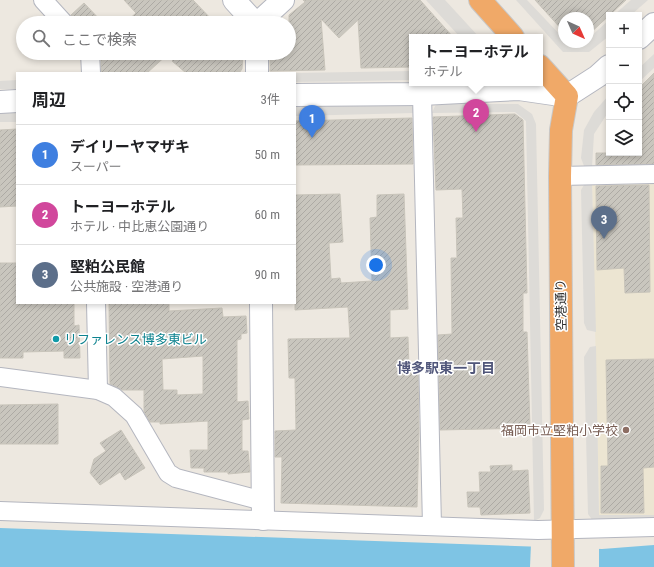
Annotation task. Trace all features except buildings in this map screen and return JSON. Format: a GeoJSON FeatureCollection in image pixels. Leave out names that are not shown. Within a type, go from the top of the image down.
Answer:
{"type":"FeatureCollection","features":[{"type":"Feature","properties":{"kind":"highway"},"geometry":{"type":"LineString","coordinates":[[480,0],[511,34]]}},
{"type":"Feature","properties":{"kind":"highway"},"geometry":{"type":"LineString","coordinates":[[543,69],[567,96]]}},
{"type":"Feature","properties":{"kind":"highway","name":"空港通り"},"geometry":{"type":"LineString","coordinates":[[563,567],[564,534],[560,176],[561,130],[567,96]]}},
{"type":"Feature","properties":{"kind":"street"},"geometry":{"type":"LineString","coordinates":[[43,0],[58,16]]}},
{"type":"Feature","properties":{"kind":"street"},"geometry":{"type":"LineString","coordinates":[[234,0],[249,16]]}},
{"type":"Feature","properties":{"kind":"street"},"geometry":{"type":"LineString","coordinates":[[264,16],[283,0]]}},
{"type":"Feature","properties":{"kind":"street"},"geometry":{"type":"LineString","coordinates":[[642,35],[654,24]]}},
{"type":"Feature","properties":{"kind":"street"},"geometry":{"type":"LineString","coordinates":[[90,60],[91,72]]}},
{"type":"Feature","properties":{"kind":"street"},"geometry":{"type":"LineString","coordinates":[[257,60],[258,72]]}},
{"type":"Feature","properties":{"kind":"street"},"geometry":{"type":"LineString","coordinates":[[296,95],[422,94],[519,88],[567,96],[598,76],[606,69]]}},
{"type":"Feature","properties":{"kind":"street"},"geometry":{"type":"LineString","coordinates":[[422,94],[432,526]]}},
{"type":"Feature","properties":{"kind":"street"},"geometry":{"type":"LineString","coordinates":[[0,102],[16,101]]}},
{"type":"Feature","properties":{"kind":"street"},"geometry":{"type":"LineString","coordinates":[[560,176],[654,174]]}},
{"type":"Feature","properties":{"kind":"street"},"geometry":{"type":"LineString","coordinates":[[96,304],[98,390]]}},
{"type":"Feature","properties":{"kind":"street"},"geometry":{"type":"LineString","coordinates":[[261,304],[263,510]]}},
{"type":"Feature","properties":{"kind":"street"},"geometry":{"type":"LineString","coordinates":[[0,377],[98,390],[114,397],[134,414],[168,473],[176,478],[263,510]]}},
{"type":"Feature","properties":{"kind":"street"},"geometry":{"type":"LineString","coordinates":[[0,511],[263,510],[432,526],[564,534],[654,528]]}},
{"type":"Feature","properties":{"kind":"shaded area"},"geometry":{"type":"Polygon","coordinates":[[[426,0],[445,0],[476,34],[457,34],[426,0]]]}},
{"type":"Feature","properties":{"kind":"shaded area"},"geometry":{"type":"Polygon","coordinates":[[[516,0],[527,0],[558,33],[558,46],[516,0]]]}},
{"type":"Feature","properties":{"kind":"shaded area"},"geometry":{"type":"Polygon","coordinates":[[[631,0],[648,0],[634,12],[617,12],[631,0]]]}},
{"type":"Feature","properties":{"kind":"shaded area"},"geometry":{"type":"Polygon","coordinates":[[[606,23],[606,38],[594,48],[594,34],[606,23]]]}},
{"type":"Feature","properties":{"kind":"shaded area"},"geometry":{"type":"Polygon","coordinates":[[[559,48],[594,48],[589,52],[563,52],[559,48]]]}},
{"type":"Feature","properties":{"kind":"shaded area"},"geometry":{"type":"Polygon","coordinates":[[[654,54],[654,68],[642,79],[642,65],[654,54]]]}},
{"type":"Feature","properties":{"kind":"shaded area"},"geometry":{"type":"Polygon","coordinates":[[[409,71],[409,80],[296,82],[296,73],[409,71]]]}},
{"type":"Feature","properties":{"kind":"shaded area"},"geometry":{"type":"Polygon","coordinates":[[[16,80],[16,89],[0,89],[0,81],[16,80]]]}},
{"type":"Feature","properties":{"kind":"shaded area"},"geometry":{"type":"Polygon","coordinates":[[[606,98],[606,116],[594,134],[592,167],[584,166],[581,158],[584,130],[594,112],[606,98]]]}},
{"type":"Feature","properties":{"kind":"shaded area"},"geometry":{"type":"Polygon","coordinates":[[[439,104],[518,104],[532,114],[536,124],[544,510],[540,518],[534,521],[526,121],[515,112],[432,113],[435,106],[439,104]]]}},
{"type":"Feature","properties":{"kind":"shaded area"},"geometry":{"type":"Polygon","coordinates":[[[410,105],[413,107],[414,113],[296,116],[296,107],[410,105]]]}},
{"type":"Feature","properties":{"kind":"shaded area"},"geometry":{"type":"Polygon","coordinates":[[[0,113],[16,113],[16,122],[0,122],[0,113]]]}},
{"type":"Feature","properties":{"kind":"shaded area","name":"福岡市立堅粕小学校"},"geometry":{"type":"Polygon","coordinates":[[[592,183],[654,183],[654,515],[599,515],[592,183]]]}},
{"type":"Feature","properties":{"kind":"shaded area"},"geometry":{"type":"Polygon","coordinates":[[[592,183],[596,332],[587,330],[584,323],[581,190],[584,185],[592,183]]]}},
{"type":"Feature","properties":{"kind":"shaded area"},"geometry":{"type":"Polygon","coordinates":[[[596,346],[599,515],[654,515],[654,522],[593,521],[588,514],[584,357],[590,347],[596,346]]]}},
{"type":"Feature","properties":{"kind":"water"},"geometry":{"type":"Polygon","coordinates":[[[0,528],[602,549],[654,545],[654,567],[0,567],[0,528]]]}},
{"type":"Feature","properties":{"kind":"pier"},"geometry":{"type":"Polygon","coordinates":[[[531,544],[599,547],[599,567],[530,567],[531,544]]]}},
{"type":"Feature","properties":{"kind":"place","name":"トーヨーホテル"},"geometry":{"type":"Point","coordinates":[476,132]}},
{"type":"Feature","properties":{"kind":"place","name":"デイリーヤマザキ"},"geometry":{"type":"Point","coordinates":[312,138]}},
{"type":"Feature","properties":{"kind":"place","name":"堅粕公民館"},"geometry":{"type":"Point","coordinates":[604,239]}},
{"type":"Feature","properties":{"kind":"place","name":"リファレンス博多東ビル"},"geometry":{"type":"Point","coordinates":[56,339]}},
{"type":"Feature","properties":{"kind":"place","name":"福岡市立堅粕小学校"},"geometry":{"type":"Point","coordinates":[626,430]}},
{"type":"Feature","properties":{"kind":"district","name":"博多駅東一丁目"},"geometry":{"type":"Point","coordinates":[446,368]}}]}
